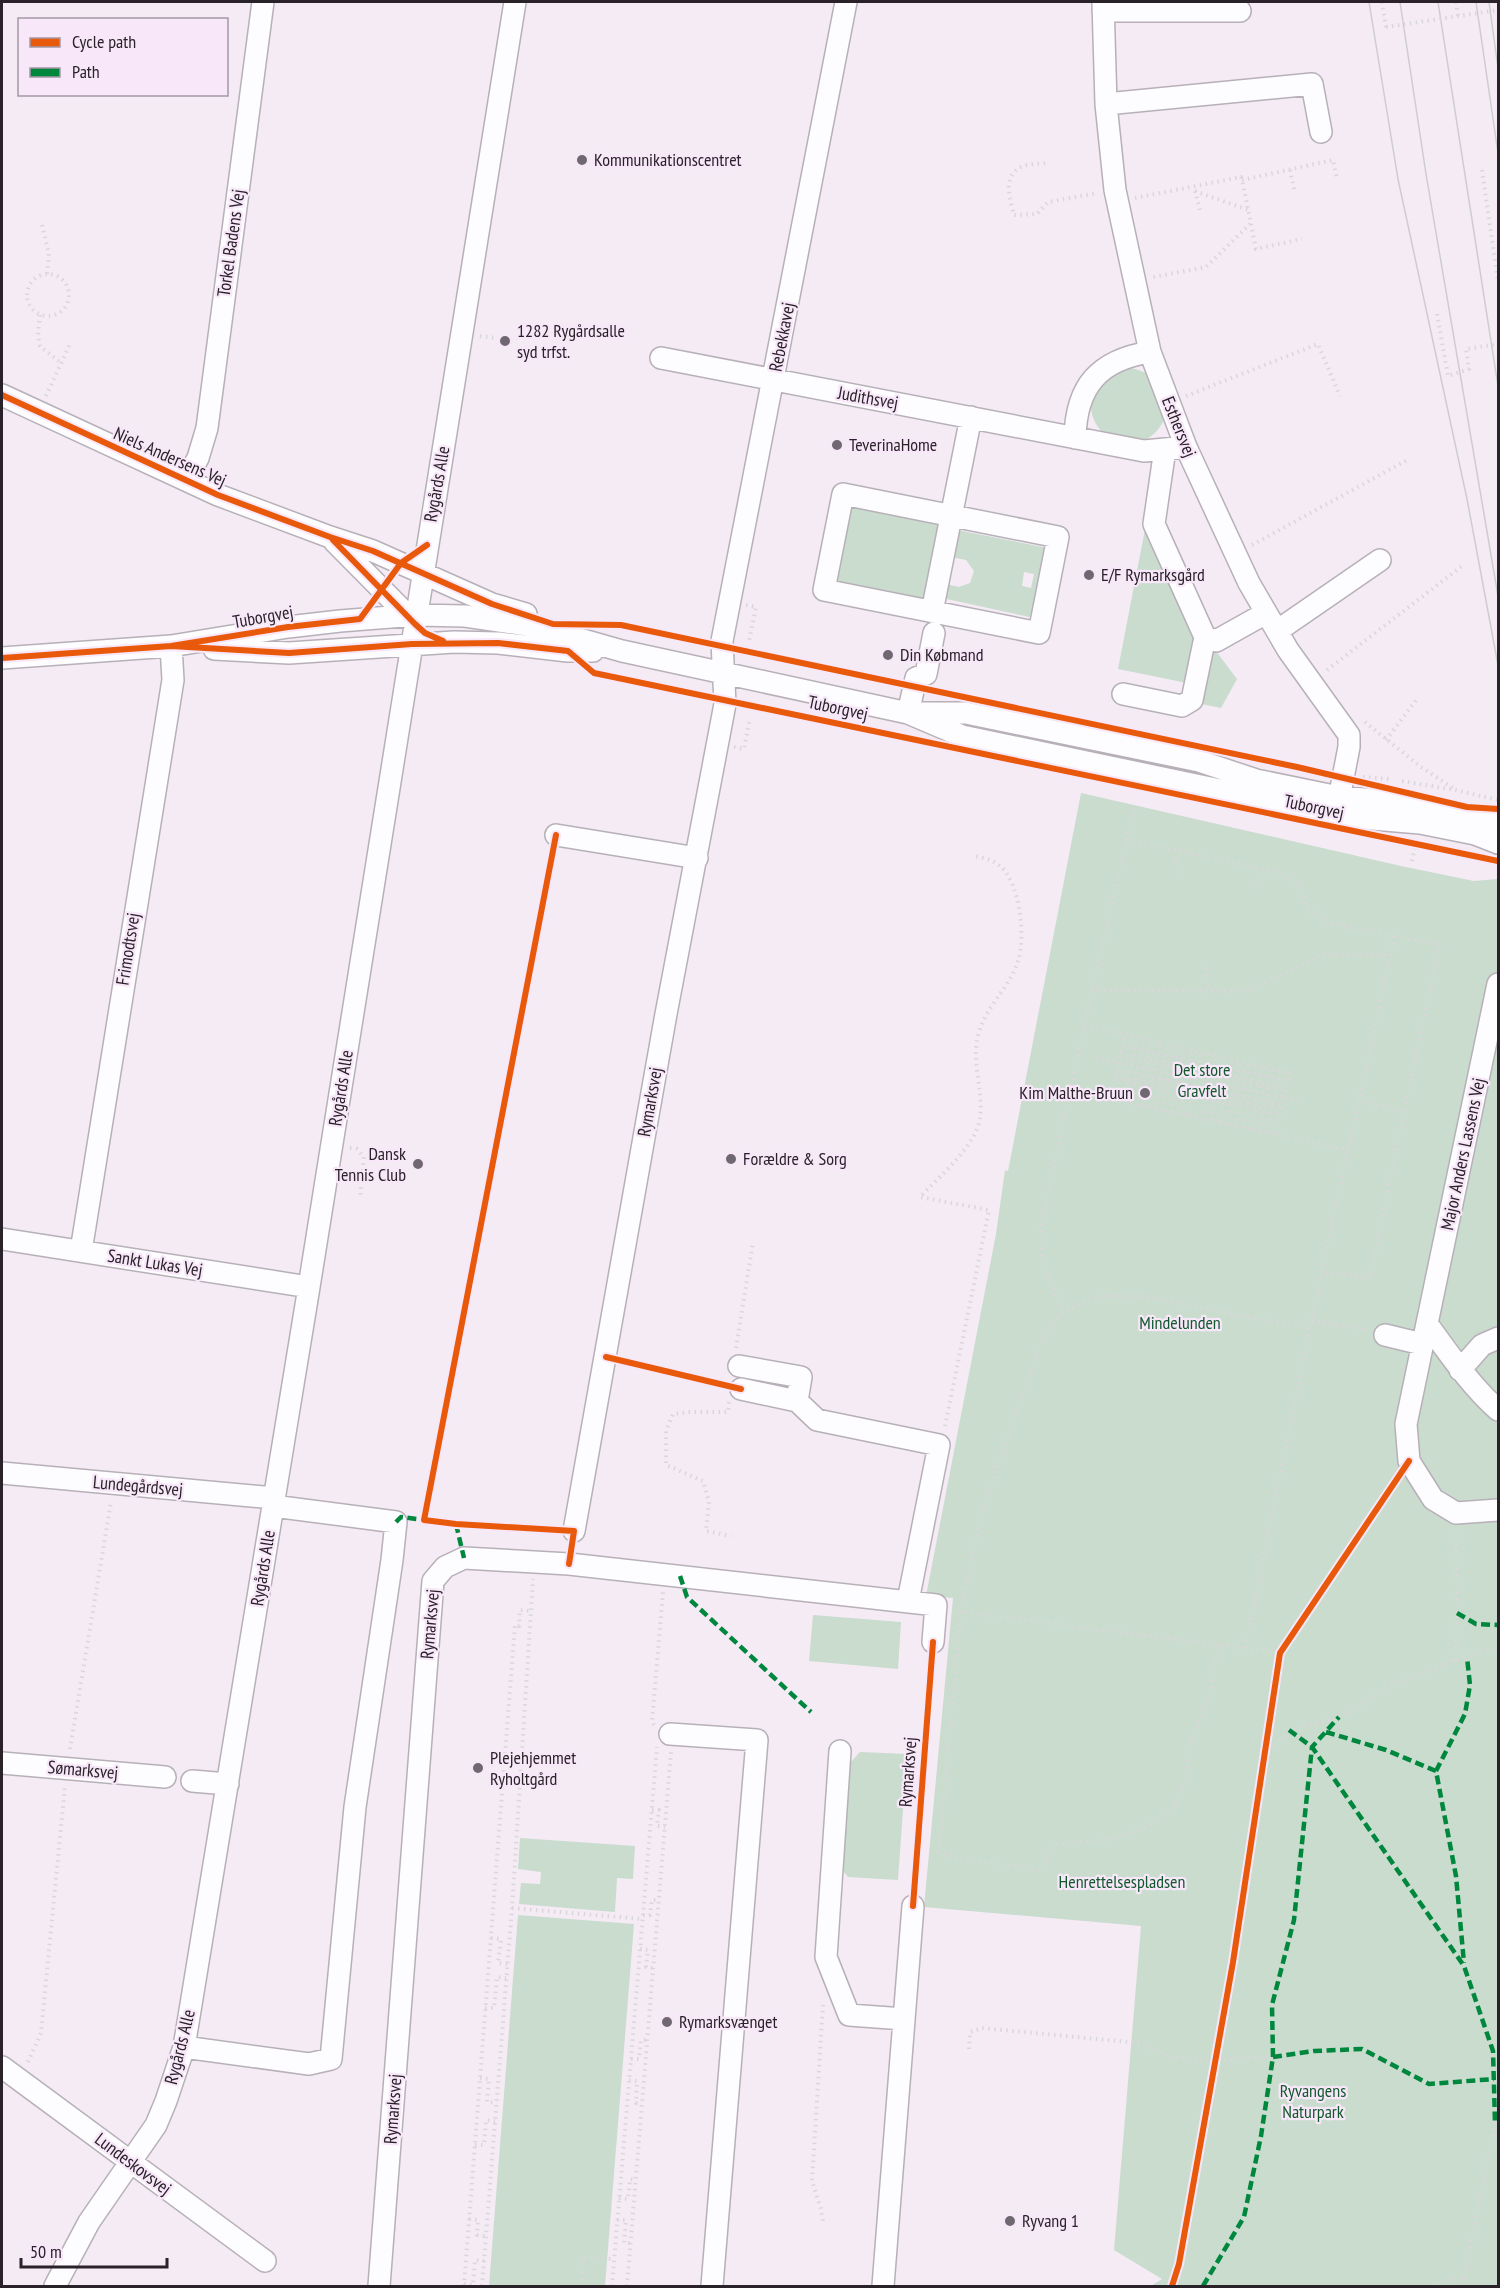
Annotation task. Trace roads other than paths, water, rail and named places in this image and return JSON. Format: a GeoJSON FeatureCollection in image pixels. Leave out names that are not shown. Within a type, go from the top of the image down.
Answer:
{"type":"FeatureCollection","features":[{"type":"Feature","properties":{"kind":"street","name":"Torkel Badens Vej"},"geometry":{"type":"LineString","coordinates":[[186,480],[198,458],[207,428],[263,2]]}},
{"type":"Feature","properties":{"kind":"street","name":"Rygårds Alle"},"geometry":{"type":"LineString","coordinates":[[55,2286],[89,2222],[156,2125],[183,2046],[309,1287],[413,625],[515,2]]}},
{"type":"Feature","properties":{"kind":"street","name":"Rebekkavej"},"geometry":{"type":"LineString","coordinates":[[724,673],[722,641],[846,2]]}},
{"type":"Feature","properties":{"kind":"street"},"geometry":{"type":"LineString","coordinates":[[1103,6],[1240,11]]}},
{"type":"Feature","properties":{"kind":"street","name":"Esthersvej"},"geometry":{"type":"LineString","coordinates":[[1103,6],[1106,105],[1116,195],[1150,352],[1169,403],[1176,448],[1271,622],[1288,650],[1346,730],[1350,741],[1339,796]]}},
{"type":"Feature","properties":{"kind":"street"},"geometry":{"type":"LineString","coordinates":[[1106,105],[1312,84],[1321,132]]}},
{"type":"Feature","properties":{"kind":"street"},"geometry":{"type":"LineString","coordinates":[[1075,438],[1075,416],[1082,396],[1093,378],[1109,364],[1129,355],[1150,352]]}},
{"type":"Feature","properties":{"kind":"street","name":"Judithsvej"},"geometry":{"type":"LineString","coordinates":[[661,358],[1144,451],[1176,448]]}},
{"type":"Feature","properties":{"kind":"street","name":"Niels Andersens Vej"},"geometry":{"type":"LineString","coordinates":[[2,395],[238,504],[373,551],[492,604],[537,618],[622,651]]}},
{"type":"Feature","properties":{"kind":"street"},"geometry":{"type":"LineString","coordinates":[[932,612],[971,417]]}},
{"type":"Feature","properties":{"kind":"street"},"geometry":{"type":"LineString","coordinates":[[1123,694],[1182,706],[1192,700],[1205,638],[1154,524],[1176,448]]}},
{"type":"Feature","properties":{"kind":"street"},"geometry":{"type":"LineString","coordinates":[[843,494],[952,516],[1058,537],[1039,633],[824,590],[843,494]]}},
{"type":"Feature","properties":{"kind":"street","name":"Niels Andersens Vej"},"geometry":{"type":"LineString","coordinates":[[330,537],[413,625],[425,633],[448,642]]}},
{"type":"Feature","properties":{"kind":"street"},"geometry":{"type":"LineString","coordinates":[[1205,638],[1216,641],[1271,622],[1380,561]]}},
{"type":"Feature","properties":{"kind":"street","name":"Tuborgvej"},"geometry":{"type":"LineString","coordinates":[[171,646],[289,653],[413,625],[465,616],[534,626],[622,651],[908,713],[962,736],[1339,796],[1389,801],[1498,824]]}},
{"type":"Feature","properties":{"kind":"street","name":"Tuborgvej"},"geometry":{"type":"LineString","coordinates":[[2,658],[171,646],[288,627],[413,625]]}},
{"type":"Feature","properties":{"kind":"street"},"geometry":{"type":"LineString","coordinates":[[908,713],[916,678],[926,674],[934,633]]}},
{"type":"Feature","properties":{"kind":"street","name":"Tuborgvej"},"geometry":{"type":"LineString","coordinates":[[448,642],[498,643],[568,651],[622,651]]}},
{"type":"Feature","properties":{"kind":"street","name":"Frimodtsvej"},"geometry":{"type":"LineString","coordinates":[[81,1251],[173,680],[171,646]]}},
{"type":"Feature","properties":{"kind":"street","name":"Rymarksvej"},"geometry":{"type":"LineString","coordinates":[[574,1531],[664,1025],[725,704],[724,673]]}},
{"type":"Feature","properties":{"kind":"street","name":"Tuborgvej"},"geometry":{"type":"LineString","coordinates":[[1339,796],[1409,821],[1475,834],[1498,843]]}},
{"type":"Feature","properties":{"kind":"street"},"geometry":{"type":"LineString","coordinates":[[555,835],[697,858]]}},
{"type":"Feature","properties":{"kind":"street","name":"Major Anders Lassens Vej"},"geometry":{"type":"LineString","coordinates":[[1498,984],[1406,1424],[1409,1461],[1433,1499],[1456,1513],[1498,1510]]}},
{"type":"Feature","properties":{"kind":"street","name":"Sankt Lukas Vej"},"geometry":{"type":"LineString","coordinates":[[2,1239],[309,1287]]}},
{"type":"Feature","properties":{"kind":"street"},"geometry":{"type":"LineString","coordinates":[[1376,1333],[1425,1334],[1482,1396],[1498,1410]]}},
{"type":"Feature","properties":{"kind":"street"},"geometry":{"type":"LineString","coordinates":[[1460,1370],[1482,1345],[1498,1338]]}},
{"type":"Feature","properties":{"kind":"street"},"geometry":{"type":"LineString","coordinates":[[739,1366],[801,1377],[797,1401]]}},
{"type":"Feature","properties":{"kind":"street"},"geometry":{"type":"LineString","coordinates":[[736,1388],[797,1401],[817,1420],[939,1446],[908,1601]]}},
{"type":"Feature","properties":{"kind":"street","name":"Lundegårdsvej"},"geometry":{"type":"LineString","coordinates":[[2,1473],[273,1502],[396,1522],[393,1560],[355,1807],[331,2059],[309,2064],[183,2046]]}},
{"type":"Feature","properties":{"kind":"street","name":"Rymarksvej"},"geometry":{"type":"LineString","coordinates":[[379,2286],[434,1581],[445,1567],[465,1558],[569,1564],[936,1605],[933,1642]]}},
{"type":"Feature","properties":{"kind":"street"},"geometry":{"type":"LineString","coordinates":[[666,1739],[758,1740],[711,2286]]}},
{"type":"Feature","properties":{"kind":"street"},"geometry":{"type":"LineString","coordinates":[[840,1750],[826,1957],[849,2015],[904,2019]]}},
{"type":"Feature","properties":{"kind":"street","name":"Sømarksvej"},"geometry":{"type":"LineString","coordinates":[[2,1763],[165,1778]]}},
{"type":"Feature","properties":{"kind":"street"},"geometry":{"type":"LineString","coordinates":[[192,1781],[228,1784]]}},
{"type":"Feature","properties":{"kind":"street"},"geometry":{"type":"LineString","coordinates":[[883,2286],[913,1906]]}},
{"type":"Feature","properties":{"kind":"street","name":"Lundeskovsvej"},"geometry":{"type":"LineString","coordinates":[[2,2067],[265,2261]]}},
{"type":"Feature","properties":{"kind":"tram line"},"geometry":{"type":"LineString","coordinates":[[1369,2],[1398,179],[1467,499],[1498,665]]}},
{"type":"Feature","properties":{"kind":"tram line"},"geometry":{"type":"LineString","coordinates":[[1400,2],[1426,174],[1498,596]]}},
{"type":"Feature","properties":{"kind":"tram line"},"geometry":{"type":"LineString","coordinates":[[1438,2],[1498,386]]}},
{"type":"Feature","properties":{"kind":"tram line"},"geometry":{"type":"LineString","coordinates":[[1476,2],[1498,153]]}},
{"type":"Feature","properties":{"kind":"tram line"},"geometry":{"type":"LineString","coordinates":[[1489,2],[1498,68]]}},
{"type":"Feature","properties":{"kind":"place","name":"Kommunikationscentret"},"geometry":{"type":"Point","coordinates":[582,160]}},
{"type":"Feature","properties":{"kind":"place","name":"1282 Rygårdsalle syd trfst."},"geometry":{"type":"Point","coordinates":[505,341]}},
{"type":"Feature","properties":{"kind":"place","name":"TeverinaHome"},"geometry":{"type":"Point","coordinates":[837,445]}},
{"type":"Feature","properties":{"kind":"place","name":"E/F Rymarksgård"},"geometry":{"type":"Point","coordinates":[1089,575]}},
{"type":"Feature","properties":{"kind":"place","name":"Din Købmand"},"geometry":{"type":"Point","coordinates":[888,655]}},
{"type":"Feature","properties":{"kind":"place","name":"Kim Malthe-Bruun"},"geometry":{"type":"Point","coordinates":[1145,1093]}},
{"type":"Feature","properties":{"kind":"place","name":"Forældre & Sorg"},"geometry":{"type":"Point","coordinates":[731,1159]}},
{"type":"Feature","properties":{"kind":"place","name":"Dansk Tennis Club"},"geometry":{"type":"Point","coordinates":[418,1164]}},
{"type":"Feature","properties":{"kind":"place","name":"Plejehjemmet Ryholtgård"},"geometry":{"type":"Point","coordinates":[478,1768]}},
{"type":"Feature","properties":{"kind":"place","name":"Rymarksvænget"},"geometry":{"type":"Point","coordinates":[667,2022]}},
{"type":"Feature","properties":{"kind":"place","name":"Ryvang 1"},"geometry":{"type":"Point","coordinates":[1010,2221]}},
{"type":"Feature","properties":{"kind":"park label","name":"Det store Gravfelt"},"geometry":{"type":"Point","coordinates":[1202,1080]}},
{"type":"Feature","properties":{"kind":"park label","name":"Mindelunden"},"geometry":{"type":"Point","coordinates":[1180,1323]}},
{"type":"Feature","properties":{"kind":"park label","name":"Henrettelsespladsen"},"geometry":{"type":"Point","coordinates":[1122,1882]}},
{"type":"Feature","properties":{"kind":"park label","name":"Ryvangens Naturpark"},"geometry":{"type":"Point","coordinates":[1313,2101]}}]}
